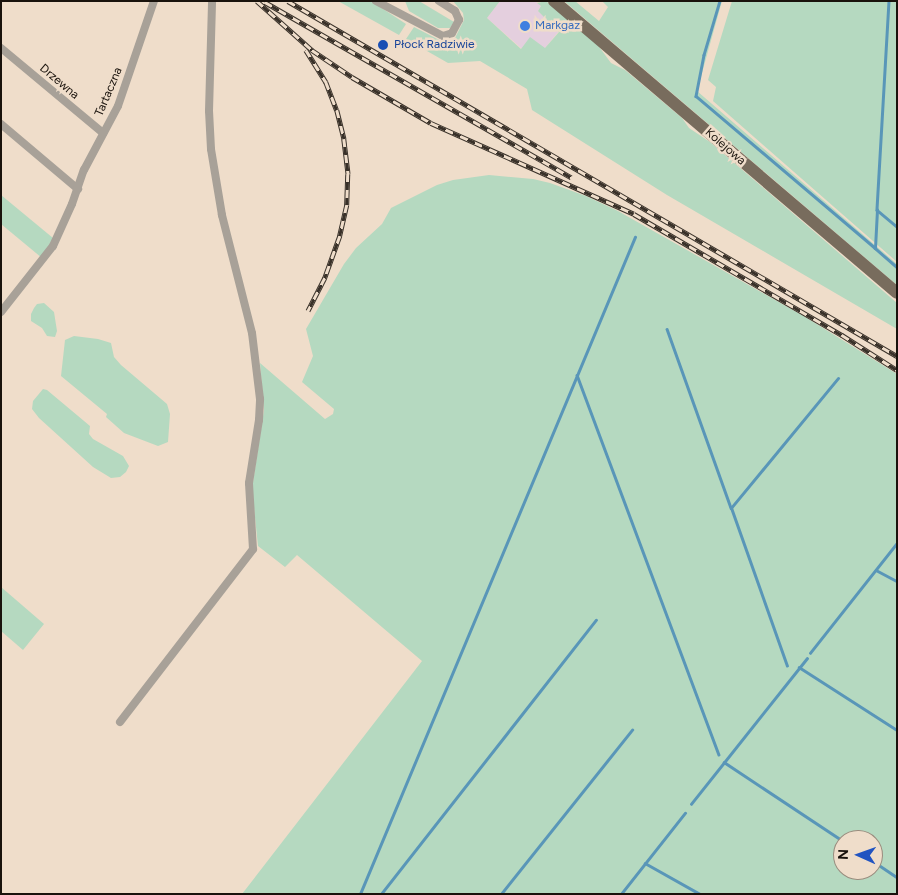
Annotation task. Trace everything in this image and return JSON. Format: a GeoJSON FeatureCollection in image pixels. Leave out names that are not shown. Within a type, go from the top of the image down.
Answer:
{"type":"FeatureCollection","features":[{"type":"Feature","properties":{"kind":"main road","name":"Kolejowa"},"geometry":{"type":"LineString","coordinates":[[554,1],[897,293]]}},
{"type":"Feature","properties":{"kind":"street","name":"Tartaczna"},"geometry":{"type":"LineString","coordinates":[[1,312],[53,246],[78,189],[84,170],[122,96],[154,1]]}},
{"type":"Feature","properties":{"kind":"street"},"geometry":{"type":"LineString","coordinates":[[120,722],[253,549],[249,482],[260,399],[252,333],[222,215],[211,149],[209,111],[212,1]]}},
{"type":"Feature","properties":{"kind":"street"},"geometry":{"type":"LineString","coordinates":[[376,1],[395,9],[439,34],[447,35],[455,30],[459,20],[455,11],[438,1]]}},
{"type":"Feature","properties":{"kind":"street"},"geometry":{"type":"LineString","coordinates":[[395,9],[399,1]]}},
{"type":"Feature","properties":{"kind":"street","name":"Drzewna"},"geometry":{"type":"LineString","coordinates":[[1,48],[103,133]]}},
{"type":"Feature","properties":{"kind":"street"},"geometry":{"type":"LineString","coordinates":[[1,124],[78,189]]}},
{"type":"Feature","properties":{"kind":"shaded area","name":"Markgaz"},"geometry":{"type":"Polygon","coordinates":[[[500,1],[535,1],[541,6],[538,11],[559,31],[545,48],[522,49],[487,18],[500,1]]]}},
{"type":"Feature","properties":{"kind":"green space"},"geometry":{"type":"Polygon","coordinates":[[[338,1],[371,1],[406,24],[399,35],[338,1]]]}},
{"type":"Feature","properties":{"kind":"green space"},"geometry":{"type":"Polygon","coordinates":[[[405,1],[419,1],[454,22],[450,28],[438,28],[409,11],[405,1]]]}},
{"type":"Feature","properties":{"kind":"green space"},"geometry":{"type":"Polygon","coordinates":[[[453,1],[500,1],[487,18],[521,49],[530,37],[545,48],[559,32],[538,11],[541,6],[537,3],[546,1],[597,44],[611,63],[625,70],[682,118],[689,128],[710,142],[897,303],[897,329],[667,195],[532,110],[527,89],[480,61],[448,63],[406,39],[414,27],[451,46],[464,20],[463,13],[453,1]]]}},
{"type":"Feature","properties":{"kind":"green space"},"geometry":{"type":"Polygon","coordinates":[[[564,1],[575,1],[599,21],[608,7],[602,1],[722,1],[697,91],[897,264],[897,285],[564,1]]]}},
{"type":"Feature","properties":{"kind":"green space"},"geometry":{"type":"Polygon","coordinates":[[[732,1],[897,1],[897,262],[713,101],[716,87],[708,80],[732,1]]]}},
{"type":"Feature","properties":{"kind":"green space"},"geometry":{"type":"Polygon","coordinates":[[[489,175],[533,179],[586,196],[618,211],[807,318],[897,374],[897,894],[242,894],[422,661],[297,555],[285,567],[258,546],[252,489],[264,410],[260,363],[325,419],[333,414],[334,409],[302,382],[313,356],[306,329],[344,264],[356,248],[382,224],[391,208],[437,185],[453,180],[489,175]]]}},
{"type":"Feature","properties":{"kind":"green space"},"geometry":{"type":"Polygon","coordinates":[[[1,195],[53,238],[42,258],[1,224],[1,195]]]}},
{"type":"Feature","properties":{"kind":"green space"},"geometry":{"type":"Polygon","coordinates":[[[44,303],[54,312],[57,331],[55,337],[47,336],[42,328],[31,321],[31,314],[34,308],[37,304],[44,303]]]}},
{"type":"Feature","properties":{"kind":"green space"},"geometry":{"type":"Polygon","coordinates":[[[74,336],[98,339],[111,343],[114,357],[121,365],[167,404],[170,414],[168,442],[158,446],[124,433],[106,417],[107,414],[61,376],[65,340],[74,336]]]}},
{"type":"Feature","properties":{"kind":"green space"},"geometry":{"type":"Polygon","coordinates":[[[43,389],[47,390],[90,426],[89,434],[93,439],[123,456],[129,466],[126,472],[120,477],[111,478],[93,467],[39,418],[32,409],[33,401],[43,389]]]}},
{"type":"Feature","properties":{"kind":"green space"},"geometry":{"type":"Polygon","coordinates":[[[1,587],[44,624],[23,650],[1,631],[1,587]]]}},
{"type":"Feature","properties":{"kind":"waterway"},"geometry":{"type":"LineString","coordinates":[[720,1],[704,55],[696,96],[875,248],[877,210]]}},
{"type":"Feature","properties":{"kind":"waterway"},"geometry":{"type":"LineString","coordinates":[[889,1],[877,210],[897,227]]}},
{"type":"Feature","properties":{"kind":"waterway"},"geometry":{"type":"LineString","coordinates":[[360,894],[635,237]]}},
{"type":"Feature","properties":{"kind":"waterway"},"geometry":{"type":"LineString","coordinates":[[875,248],[897,267]]}},
{"type":"Feature","properties":{"kind":"waterway"},"geometry":{"type":"LineString","coordinates":[[667,329],[731,508]]}},
{"type":"Feature","properties":{"kind":"waterway"},"geometry":{"type":"LineString","coordinates":[[577,375],[719,754]]}},
{"type":"Feature","properties":{"kind":"waterway"},"geometry":{"type":"LineString","coordinates":[[787,666],[731,508],[838,378]]}},
{"type":"Feature","properties":{"kind":"waterway"},"geometry":{"type":"LineString","coordinates":[[810,653],[897,543]]}},
{"type":"Feature","properties":{"kind":"waterway"},"geometry":{"type":"LineString","coordinates":[[876,570],[897,581]]}},
{"type":"Feature","properties":{"kind":"waterway"},"geometry":{"type":"LineString","coordinates":[[381,894],[596,620]]}},
{"type":"Feature","properties":{"kind":"waterway"},"geometry":{"type":"LineString","coordinates":[[691,804],[807,658]]}},
{"type":"Feature","properties":{"kind":"waterway"},"geometry":{"type":"LineString","coordinates":[[799,667],[897,730]]}},
{"type":"Feature","properties":{"kind":"waterway"},"geometry":{"type":"LineString","coordinates":[[501,894],[632,730]]}},
{"type":"Feature","properties":{"kind":"waterway"},"geometry":{"type":"LineString","coordinates":[[724,762],[833,834]]}},
{"type":"Feature","properties":{"kind":"waterway"},"geometry":{"type":"LineString","coordinates":[[621,894],[685,813]]}},
{"type":"Feature","properties":{"kind":"waterway"},"geometry":{"type":"LineString","coordinates":[[645,863],[700,894]]}},
{"type":"Feature","properties":{"kind":"waterway"},"geometry":{"type":"LineString","coordinates":[[883,868],[897,877]]}},
{"type":"Feature","properties":{"kind":"railway"},"geometry":{"type":"LineString","coordinates":[[257,1],[312,50],[352,77],[431,123],[634,214],[842,335],[897,370]]}},
{"type":"Feature","properties":{"kind":"railway"},"geometry":{"type":"LineString","coordinates":[[288,1],[897,356]]}},
{"type":"Feature","properties":{"kind":"railway"},"geometry":{"type":"LineString","coordinates":[[265,2],[571,177]]}},
{"type":"Feature","properties":{"kind":"railway"},"geometry":{"type":"LineString","coordinates":[[306,50],[326,82],[337,110],[344,139],[348,174],[347,205],[340,236],[325,278],[308,311]]}},
{"type":"Feature","properties":{"kind":"place","name":"Markgaz"},"geometry":{"type":"Point","coordinates":[525,26]}},
{"type":"Feature","properties":{"kind":"place","name":"Płock Radziwie"},"geometry":{"type":"Point","coordinates":[383,45]}}]}
